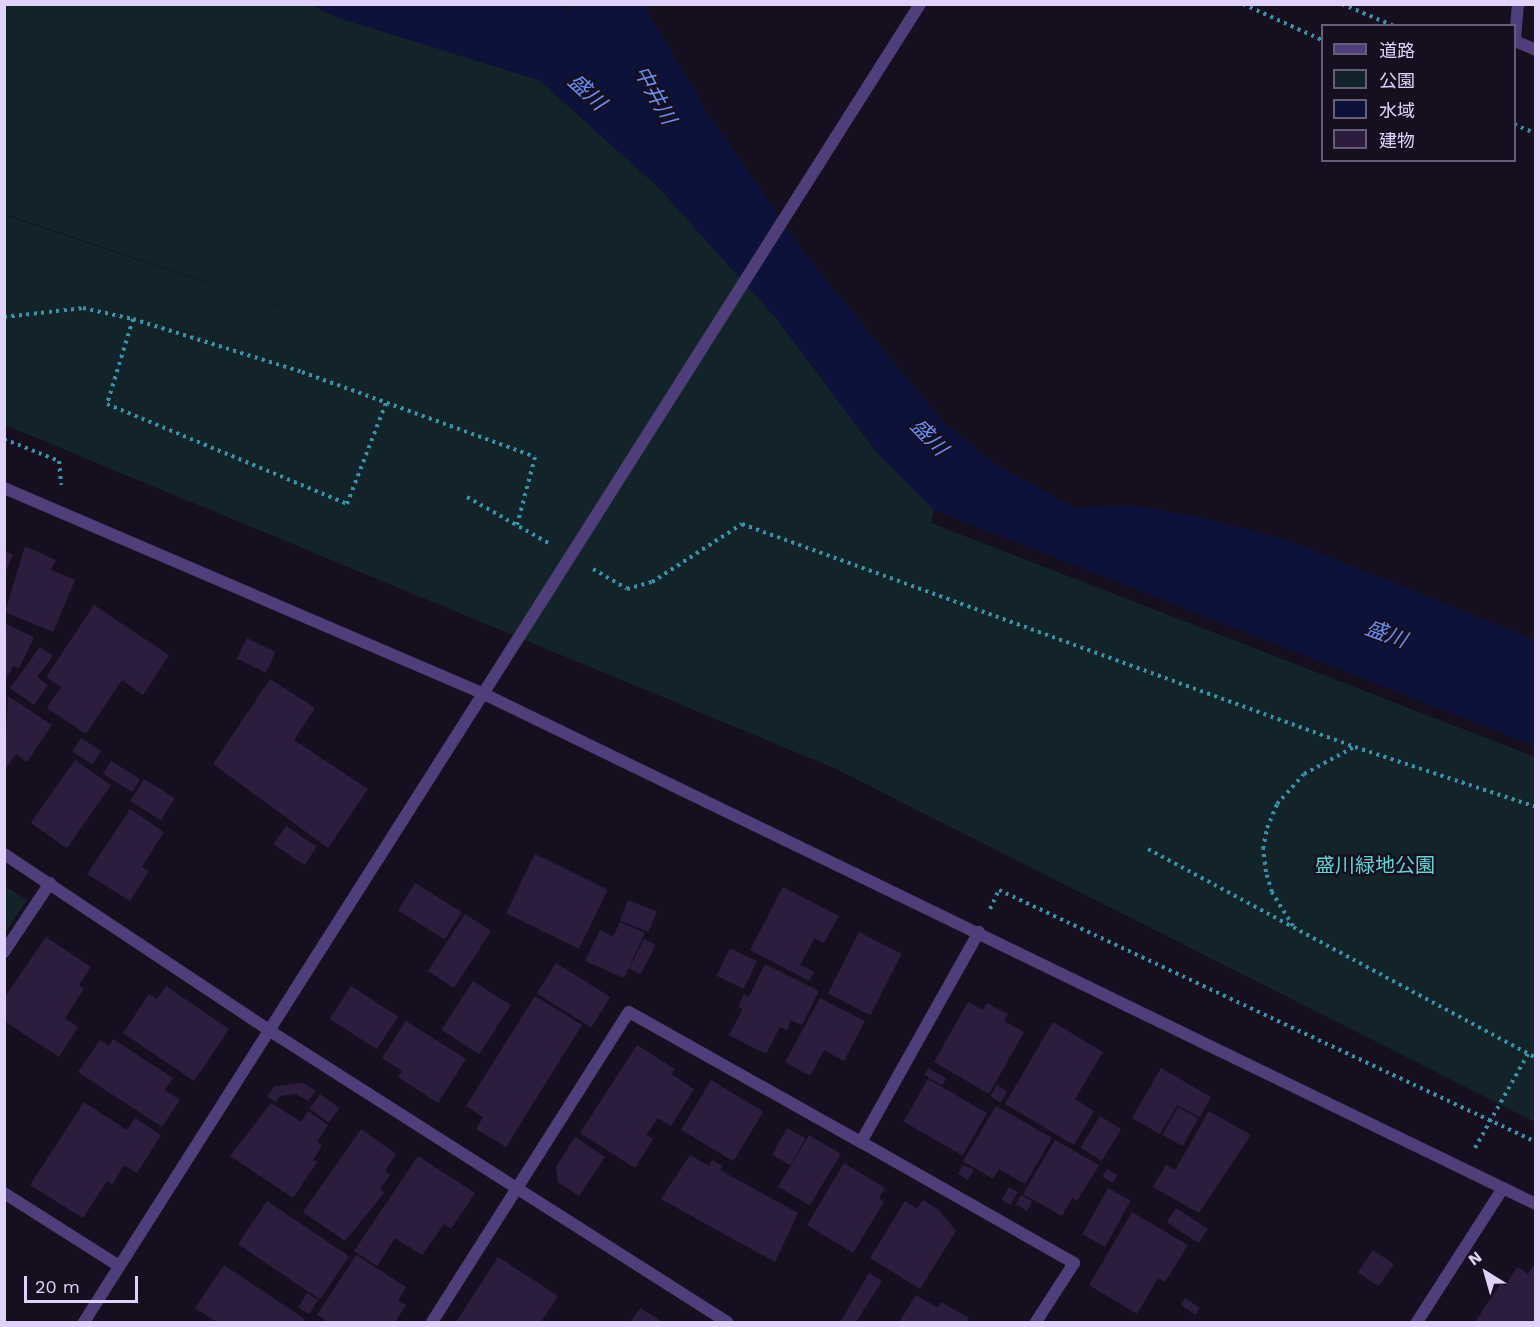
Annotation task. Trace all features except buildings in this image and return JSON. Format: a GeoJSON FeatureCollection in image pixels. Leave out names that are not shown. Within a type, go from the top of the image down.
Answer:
{"type":"FeatureCollection","features":[{"type":"Feature","properties":{"kind":"street"},"geometry":{"type":"LineString","coordinates":[[84,1323],[920,4]]}},
{"type":"Feature","properties":{"kind":"street"},"geometry":{"type":"LineString","coordinates":[[1516,29],[1518,4]]}},
{"type":"Feature","properties":{"kind":"street"},"geometry":{"type":"LineString","coordinates":[[1516,41],[1536,50]]}},
{"type":"Feature","properties":{"kind":"street"},"geometry":{"type":"LineString","coordinates":[[4,488],[482,693],[1536,1204]]}},
{"type":"Feature","properties":{"kind":"street"},"geometry":{"type":"LineString","coordinates":[[4,854],[270,1031],[726,1323]]}},
{"type":"Feature","properties":{"kind":"street"},"geometry":{"type":"LineString","coordinates":[[4,952],[50,883]]}},
{"type":"Feature","properties":{"kind":"street"},"geometry":{"type":"LineString","coordinates":[[861,1142],[979,932]]}},
{"type":"Feature","properties":{"kind":"street"},"geometry":{"type":"LineString","coordinates":[[432,1323],[629,1012],[1074,1263],[1036,1323]]}},
{"type":"Feature","properties":{"kind":"street"},"geometry":{"type":"LineString","coordinates":[[1416,1323],[1503,1188]]}},
{"type":"Feature","properties":{"kind":"street"},"geometry":{"type":"LineString","coordinates":[[4,1193],[119,1266]]}},
{"type":"Feature","properties":{"kind":"path"},"geometry":{"type":"LineString","coordinates":[[1243,4],[1321,39]]}},
{"type":"Feature","properties":{"kind":"path"},"geometry":{"type":"LineString","coordinates":[[1342,4],[1389,24]]}},
{"type":"Feature","properties":{"kind":"path"},"geometry":{"type":"LineString","coordinates":[[1516,124],[1536,134]]}},
{"type":"Feature","properties":{"kind":"path"},"geometry":{"type":"LineString","coordinates":[[4,317],[83,308],[133,319],[386,403],[534,457],[517,525]]}},
{"type":"Feature","properties":{"kind":"path"},"geometry":{"type":"LineString","coordinates":[[133,319],[107,404],[347,504],[386,403]]}},
{"type":"Feature","properties":{"kind":"path"},"geometry":{"type":"LineString","coordinates":[[4,439],[59,461],[62,513]]}},
{"type":"Feature","properties":{"kind":"path"},"geometry":{"type":"LineString","coordinates":[[467,497],[557,549]]}},
{"type":"Feature","properties":{"kind":"path"},"geometry":{"type":"LineString","coordinates":[[587,566],[627,589],[635,587],[704,552],[742,524],[1354,747],[1536,807]]}},
{"type":"Feature","properties":{"kind":"path"},"geometry":{"type":"LineString","coordinates":[[1294,927],[1272,892],[1266,872],[1263,849],[1267,828],[1277,804],[1304,774],[1354,747]]}},
{"type":"Feature","properties":{"kind":"path"},"geometry":{"type":"LineString","coordinates":[[1148,849],[1536,1058]]}},
{"type":"Feature","properties":{"kind":"path"},"geometry":{"type":"LineString","coordinates":[[979,932],[999,890],[1536,1142]]}},
{"type":"Feature","properties":{"kind":"path"},"geometry":{"type":"LineString","coordinates":[[1464,1171],[1489,1120],[1528,1054]]}},
{"type":"Feature","properties":{"kind":"green space","name":"盛川緑地公園"},"geometry":{"type":"Polygon","coordinates":[[[5,5],[312,5],[336,17],[539,80],[658,187],[776,318],[873,448],[934,510],[931,523],[1535,757],[1535,1122],[834,768],[5,425],[5,215],[450,365],[5,214],[5,5]]]}},
{"type":"Feature","properties":{"kind":"green space"},"geometry":{"type":"Polygon","coordinates":[[[5,886],[27,900],[5,933],[5,886]]]}},
{"type":"Feature","properties":{"kind":"water","name":"盛川"},"geometry":{"type":"Polygon","coordinates":[[[312,5],[559,5],[571,15],[656,39],[808,258],[942,421],[997,465],[1075,508],[1125,505],[1201,517],[1290,541],[1535,640],[1535,746],[934,510],[873,448],[776,318],[658,187],[539,80],[336,17],[312,5]]]}},
{"type":"Feature","properties":{"kind":"waterway","name":"中井川"},"geometry":{"type":"LineString","coordinates":[[602,4],[666,110]]}}]}
